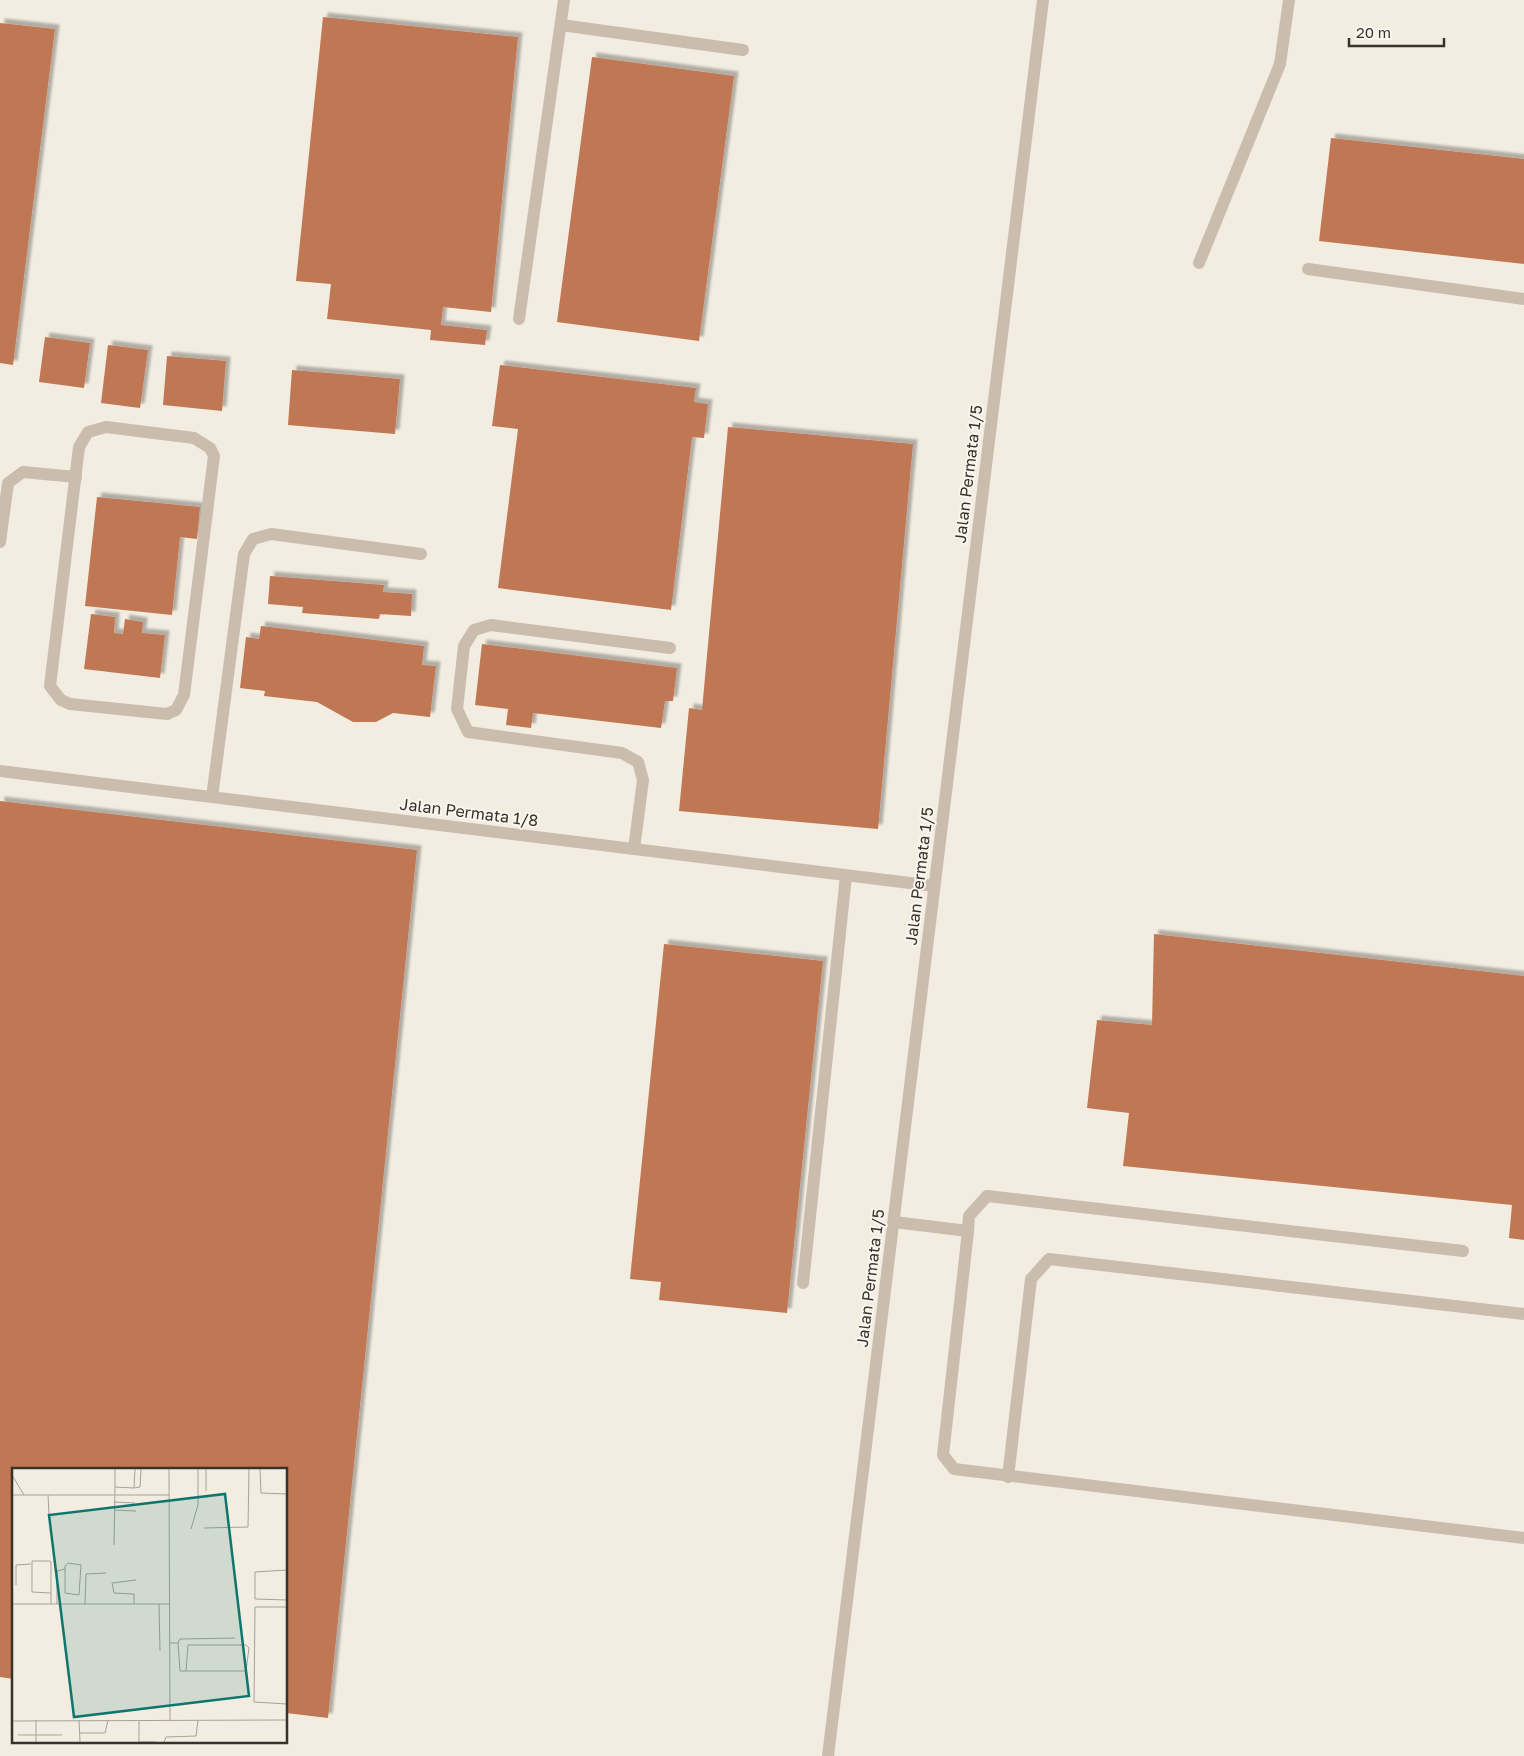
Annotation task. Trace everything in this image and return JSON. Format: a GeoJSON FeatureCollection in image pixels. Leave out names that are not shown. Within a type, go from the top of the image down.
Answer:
{"type":"FeatureCollection","features":[{"type":"Feature","properties":{"kind":"street"},"geometry":{"type":"LineString","coordinates":[[519,319],[564,0]]}},
{"type":"Feature","properties":{"kind":"street","name":"Jalan Permata 1/5"},"geometry":{"type":"LineString","coordinates":[[828,1756],[1043,0]]}},
{"type":"Feature","properties":{"kind":"street"},"geometry":{"type":"LineString","coordinates":[[1199,263],[1280,64],[1289,0]]}},
{"type":"Feature","properties":{"kind":"street"},"geometry":{"type":"LineString","coordinates":[[561,25],[743,50]]}},
{"type":"Feature","properties":{"kind":"street"},"geometry":{"type":"LineString","coordinates":[[1308,269],[1524,299]]}},
{"type":"Feature","properties":{"kind":"street"},"geometry":{"type":"LineString","coordinates":[[106,427],[194,438],[210,448],[214,456],[184,695],[176,710],[167,714],[70,704],[61,700],[50,686],[76,477],[79,447],[88,432],[106,427]]}},
{"type":"Feature","properties":{"kind":"street"},"geometry":{"type":"LineString","coordinates":[[0,542],[8,483],[23,472],[76,477]]}},
{"type":"Feature","properties":{"kind":"street"},"geometry":{"type":"LineString","coordinates":[[212,797],[244,554],[253,539],[271,534],[421,554]]}},
{"type":"Feature","properties":{"kind":"street"},"geometry":{"type":"LineString","coordinates":[[634,849],[643,780],[638,762],[622,753],[468,732],[457,709],[464,646],[474,630],[491,625],[670,648]]}},
{"type":"Feature","properties":{"kind":"street","name":"Jalan Permata 1/8"},"geometry":{"type":"LineString","coordinates":[[0,771],[934,886]]}},
{"type":"Feature","properties":{"kind":"street"},"geometry":{"type":"LineString","coordinates":[[803,1283],[846,876]]}},
{"type":"Feature","properties":{"kind":"street"},"geometry":{"type":"LineString","coordinates":[[1463,1251],[987,1196],[969,1216],[943,1455],[954,1469],[1008,1477],[1524,1538]]}},
{"type":"Feature","properties":{"kind":"street"},"geometry":{"type":"LineString","coordinates":[[894,1222],[968,1231]]}},
{"type":"Feature","properties":{"kind":"street"},"geometry":{"type":"LineString","coordinates":[[1008,1477],[1031,1279],[1049,1259],[1524,1314]]}},
{"type":"Feature","properties":{"kind":"building"},"geometry":{"type":"Polygon","coordinates":[[[323,17],[518,37],[491,312],[443,307],[441,325],[487,330],[485,345],[430,340],[431,330],[327,319],[331,284],[296,281],[323,17]]]}},
{"type":"Feature","properties":{"kind":"building"},"geometry":{"type":"Polygon","coordinates":[[[0,23],[55,29],[13,365],[0,363],[0,23]]]}},
{"type":"Feature","properties":{"kind":"building"},"geometry":{"type":"Polygon","coordinates":[[[592,57],[734,76],[699,341],[557,322],[592,57]]]}},
{"type":"Feature","properties":{"kind":"building"},"geometry":{"type":"Polygon","coordinates":[[[1331,138],[1524,159],[1524,264],[1319,241],[1331,138]]]}},
{"type":"Feature","properties":{"kind":"building"},"geometry":{"type":"Polygon","coordinates":[[[45,337],[90,343],[84,388],[39,382],[45,337]]]}},
{"type":"Feature","properties":{"kind":"building"},"geometry":{"type":"Polygon","coordinates":[[[108,345],[148,350],[140,408],[101,403],[108,345]]]}},
{"type":"Feature","properties":{"kind":"building"},"geometry":{"type":"Polygon","coordinates":[[[167,356],[226,361],[222,411],[163,405],[167,356]]]}},
{"type":"Feature","properties":{"kind":"building"},"geometry":{"type":"Polygon","coordinates":[[[500,365],[696,388],[694,402],[708,404],[704,438],[692,437],[671,610],[498,588],[518,429],[492,426],[500,365]]]}},
{"type":"Feature","properties":{"kind":"building"},"geometry":{"type":"Polygon","coordinates":[[[292,370],[400,379],[395,434],[288,425],[292,370]]]}},
{"type":"Feature","properties":{"kind":"building"},"geometry":{"type":"Polygon","coordinates":[[[728,427],[913,444],[878,829],[679,811],[689,708],[702,710],[728,427]]]}},
{"type":"Feature","properties":{"kind":"building"},"geometry":{"type":"Polygon","coordinates":[[[97,497],[200,507],[197,539],[180,537],[172,615],[85,606],[97,497]]]}},
{"type":"Feature","properties":{"kind":"building"},"geometry":{"type":"Polygon","coordinates":[[[270,576],[384,585],[383,592],[412,594],[411,616],[380,614],[379,619],[302,613],[303,607],[268,604],[270,576]]]}},
{"type":"Feature","properties":{"kind":"building"},"geometry":{"type":"Polygon","coordinates":[[[91,614],[115,617],[114,633],[123,634],[125,619],[143,622],[142,633],[165,635],[160,678],[84,669],[91,614]]]}},
{"type":"Feature","properties":{"kind":"building"},"geometry":{"type":"Polygon","coordinates":[[[261,626],[424,646],[422,665],[436,666],[430,717],[393,713],[376,722],[353,722],[317,702],[264,696],[265,691],[240,688],[246,637],[259,639],[261,626]]]}},
{"type":"Feature","properties":{"kind":"building"},"geometry":{"type":"Polygon","coordinates":[[[482,644],[677,668],[673,701],[665,701],[661,728],[533,713],[531,728],[506,725],[508,709],[475,705],[482,644]]]}},
{"type":"Feature","properties":{"kind":"building"},"geometry":{"type":"Polygon","coordinates":[[[0,801],[417,850],[328,1718],[288,1713],[288,1468],[12,1468],[12,1679],[0,1677],[0,801]]]}},
{"type":"Feature","properties":{"kind":"building"},"geometry":{"type":"Polygon","coordinates":[[[1154,934],[1524,976],[1524,1240],[1509,1238],[1512,1205],[1123,1166],[1129,1113],[1087,1108],[1097,1020],[1152,1025],[1154,934]]]}},
{"type":"Feature","properties":{"kind":"building"},"geometry":{"type":"Polygon","coordinates":[[[664,944],[823,961],[787,1313],[659,1300],[661,1282],[630,1279],[664,944]]]}}]}
